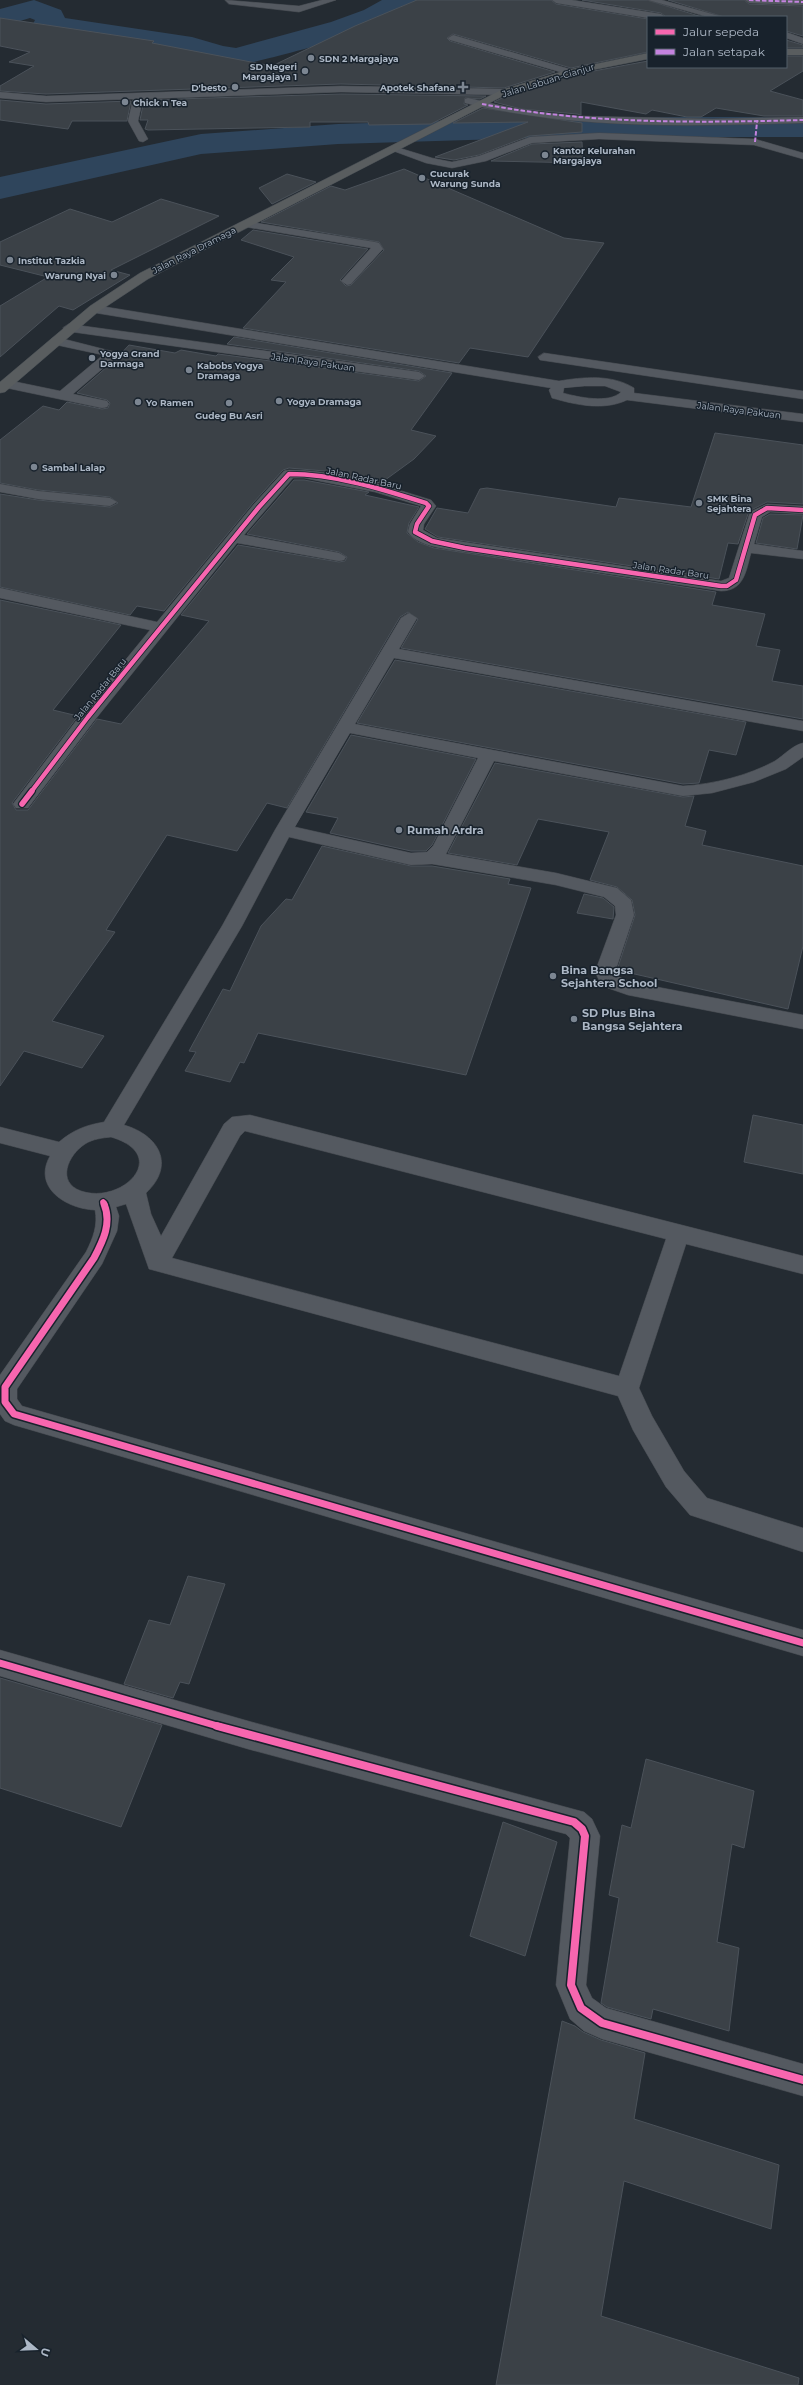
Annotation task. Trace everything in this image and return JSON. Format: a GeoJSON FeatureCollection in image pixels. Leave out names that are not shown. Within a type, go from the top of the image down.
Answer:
{"type":"FeatureCollection","features":[{"type":"Feature","properties":{"kind":"highway"},"geometry":{"type":"LineString","coordinates":[[787,52],[803,52]]}},
{"type":"Feature","properties":{"kind":"highway","name":"Jalan Labuan-Cianjur"},"geometry":{"type":"LineString","coordinates":[[408,142],[504,92],[570,72],[647,56]]}},
{"type":"Feature","properties":{"kind":"highway","name":"Jalan Raya Dramaga"},"geometry":{"type":"LineString","coordinates":[[3,386],[69,328],[94,309],[144,276],[408,142]]}},
{"type":"Feature","properties":{"kind":"street"},"geometry":{"type":"LineString","coordinates":[[228,1],[299,9],[332,0]]}},
{"type":"Feature","properties":{"kind":"street"},"geometry":{"type":"LineString","coordinates":[[556,0],[655,16]]}},
{"type":"Feature","properties":{"kind":"street"},"geometry":{"type":"LineString","coordinates":[[652,0],[715,16]]}},
{"type":"Feature","properties":{"kind":"street"},"geometry":{"type":"LineString","coordinates":[[750,0],[803,2]]}},
{"type":"Feature","properties":{"kind":"street"},"geometry":{"type":"LineString","coordinates":[[787,36],[803,40]]}},
{"type":"Feature","properties":{"kind":"street"},"geometry":{"type":"LineString","coordinates":[[453,38],[570,72]]}},
{"type":"Feature","properties":{"kind":"street"},"geometry":{"type":"LineString","coordinates":[[787,47],[803,52]]}},
{"type":"Feature","properties":{"kind":"street"},"geometry":{"type":"LineString","coordinates":[[2,96],[46,99],[341,89],[426,89],[504,92]]}},
{"type":"Feature","properties":{"kind":"street"},"geometry":{"type":"LineString","coordinates":[[426,89],[478,106],[540,116],[577,119],[757,123],[803,120]]}},
{"type":"Feature","properties":{"kind":"street"},"geometry":{"type":"LineString","coordinates":[[138,97],[133,121],[143,139]]}},
{"type":"Feature","properties":{"kind":"street"},"geometry":{"type":"LineString","coordinates":[[755,140],[757,123]]}},
{"type":"Feature","properties":{"kind":"street"},"geometry":{"type":"LineString","coordinates":[[392,149],[430,161],[452,165],[482,159],[530,140],[557,137],[599,136],[755,140],[803,156]]}},
{"type":"Feature","properties":{"kind":"street"},"geometry":{"type":"LineString","coordinates":[[244,224],[370,244],[378,247],[347,282]]}},
{"type":"Feature","properties":{"kind":"street","name":"Jalan Raya Pakuan"},"geometry":{"type":"LineString","coordinates":[[94,309],[185,322],[558,390]]}},
{"type":"Feature","properties":{"kind":"street"},"geometry":{"type":"LineString","coordinates":[[166,342],[185,322]]}},
{"type":"Feature","properties":{"kind":"street","name":"Jalan Raya Pakuan"},"geometry":{"type":"LineString","coordinates":[[69,328],[432,378]]}},
{"type":"Feature","properties":{"kind":"street"},"geometry":{"type":"LineString","coordinates":[[56,341],[109,353],[111,355],[64,395]]}},
{"type":"Feature","properties":{"kind":"street"},"geometry":{"type":"LineString","coordinates":[[544,357],[803,395]]}},
{"type":"Feature","properties":{"kind":"street"},"geometry":{"type":"LineString","coordinates":[[464,382],[558,390],[594,402],[618,400],[627,393],[620,385],[584,382],[558,390]]}},
{"type":"Feature","properties":{"kind":"street"},"geometry":{"type":"LineString","coordinates":[[3,386],[64,395],[102,404]]}},
{"type":"Feature","properties":{"kind":"street","name":"Jalan Raya Pakuan"},"geometry":{"type":"LineString","coordinates":[[627,393],[676,403],[803,418]]}},
{"type":"Feature","properties":{"kind":"street"},"geometry":{"type":"LineString","coordinates":[[710,422],[711,407]]}},
{"type":"Feature","properties":{"kind":"street","name":"Jalan Radar Baru"},"geometry":{"type":"LineString","coordinates":[[22,804],[88,717],[285,476],[298,474],[378,488],[426,503],[429,506],[416,524],[415,532],[432,541],[464,548],[721,586],[727,586],[736,580],[747,548],[753,522],[760,511],[776,507],[803,510]]}},
{"type":"Feature","properties":{"kind":"street"},"geometry":{"type":"LineString","coordinates":[[0,488],[38,495],[110,502]]}},
{"type":"Feature","properties":{"kind":"street"},"geometry":{"type":"LineString","coordinates":[[234,538],[339,557]]}},
{"type":"Feature","properties":{"kind":"street"},"geometry":{"type":"LineString","coordinates":[[747,548],[803,555]]}},
{"type":"Feature","properties":{"kind":"street"},"geometry":{"type":"LineString","coordinates":[[0,593],[162,628]]}},
{"type":"Feature","properties":{"kind":"street"},"geometry":{"type":"LineString","coordinates":[[111,1129],[232,926],[284,830],[409,618]]}},
{"type":"Feature","properties":{"kind":"street"},"geometry":{"type":"LineString","coordinates":[[389,652],[803,726]]}},
{"type":"Feature","properties":{"kind":"street"},"geometry":{"type":"LineString","coordinates":[[344,727],[683,791],[695,791],[726,785],[769,770],[791,759],[803,748]]}},
{"type":"Feature","properties":{"kind":"street"},"geometry":{"type":"LineString","coordinates":[[432,858],[441,849],[488,754]]}},
{"type":"Feature","properties":{"kind":"street"},"geometry":{"type":"LineString","coordinates":[[284,830],[411,859],[432,858],[556,879],[610,892],[624,904],[625,915],[605,972],[609,981],[628,988],[803,1022]]}},
{"type":"Feature","properties":{"kind":"street"},"geometry":{"type":"LineString","coordinates":[[157,1263],[232,1130],[240,1123],[250,1123],[803,1265]]}},
{"type":"Feature","properties":{"kind":"street"},"geometry":{"type":"LineString","coordinates":[[111,1129],[137,1137],[145,1144],[149,1152],[150,1171],[146,1180],[134,1192],[122,1198],[103,1202],[79,1200],[63,1190],[56,1174],[56,1165],[62,1151],[74,1140],[84,1134],[111,1129]]}},
{"type":"Feature","properties":{"kind":"street"},"geometry":{"type":"LineString","coordinates":[[0,1135],[62,1151]]}},
{"type":"Feature","properties":{"kind":"street"},"geometry":{"type":"LineString","coordinates":[[134,1192],[140,1214],[147,1227],[157,1263]]}},
{"type":"Feature","properties":{"kind":"street"},"geometry":{"type":"LineString","coordinates":[[103,1202],[108,1220],[104,1240],[94,1258],[5,1387],[5,1402],[14,1414],[803,1643]]}},
{"type":"Feature","properties":{"kind":"street"},"geometry":{"type":"LineString","coordinates":[[679,1232],[628,1388],[642,1422],[675,1479],[699,1507],[803,1540]]}},
{"type":"Feature","properties":{"kind":"street"},"geometry":{"type":"LineString","coordinates":[[157,1263],[628,1388]]}},
{"type":"Feature","properties":{"kind":"street"},"geometry":{"type":"LineString","coordinates":[[0,1663],[255,1737],[574,1822],[582,1829],[585,1836],[571,1985],[575,2002],[581,2011],[602,2023],[803,2080]]}},
{"type":"Feature","properties":{"kind":"building"},"geometry":{"type":"Polygon","coordinates":[[[417,0],[551,0],[556,4],[647,19],[647,52],[571,68],[453,34],[447,38],[450,41],[555,72],[504,88],[341,84],[46,94],[0,91],[0,86],[34,66],[9,62],[30,52],[0,46],[0,18],[154,41],[152,43],[272,66],[355,26],[417,0]]]}},
{"type":"Feature","properties":{"kind":"building"},"geometry":{"type":"Polygon","coordinates":[[[582,0],[647,0],[699,16],[665,16],[661,13],[582,0]]]}},
{"type":"Feature","properties":{"kind":"building"},"geometry":{"type":"Polygon","coordinates":[[[668,0],[744,0],[749,4],[803,6],[803,36],[787,31],[787,16],[721,16],[668,0]]]}},
{"type":"Feature","properties":{"kind":"building"},"geometry":{"type":"Polygon","coordinates":[[[787,40],[803,45],[803,48],[787,48],[787,40]]]}},
{"type":"Feature","properties":{"kind":"building"},"geometry":{"type":"Polygon","coordinates":[[[787,56],[803,56],[803,71],[770,91],[803,100],[803,116],[764,116],[716,108],[701,117],[687,117],[652,110],[646,114],[581,102],[581,115],[521,109],[494,102],[508,95],[572,75],[647,61],[647,68],[787,68],[787,56]]]}},
{"type":"Feature","properties":{"kind":"building"},"geometry":{"type":"Polygon","coordinates":[[[341,94],[486,96],[480,99],[465,98],[464,104],[468,105],[431,124],[369,125],[368,122],[310,122],[310,127],[148,130],[145,129],[148,120],[140,120],[144,100],[341,94]]]}},
{"type":"Feature","properties":{"kind":"building"},"geometry":{"type":"Polygon","coordinates":[[[0,100],[46,104],[131,101],[127,121],[72,121],[68,129],[0,120],[0,100]]]}},
{"type":"Feature","properties":{"kind":"building"},"geometry":{"type":"Polygon","coordinates":[[[483,108],[582,123],[582,132],[529,136],[479,155],[454,160],[435,157],[528,122],[453,123],[483,108]]]}},
{"type":"Feature","properties":{"kind":"building"},"geometry":{"type":"Polygon","coordinates":[[[582,142],[583,163],[491,161],[532,144],[582,142]]]}},
{"type":"Feature","properties":{"kind":"building"},"geometry":{"type":"Polygon","coordinates":[[[404,169],[564,238],[604,243],[528,357],[470,348],[459,363],[243,328],[286,282],[271,280],[294,257],[241,240],[253,230],[368,249],[340,280],[346,286],[351,285],[384,250],[379,242],[261,222],[331,186],[345,190],[404,169]]]}},
{"type":"Feature","properties":{"kind":"building"},"geometry":{"type":"Polygon","coordinates":[[[287,174],[316,182],[272,204],[259,188],[287,174]]]}},
{"type":"Feature","properties":{"kind":"building"},"geometry":{"type":"Polygon","coordinates":[[[161,199],[219,216],[111,270],[130,275],[73,310],[59,306],[0,357],[0,306],[48,277],[0,265],[0,242],[70,209],[112,222],[161,199]]]}},
{"type":"Feature","properties":{"kind":"building"},"geometry":{"type":"Polygon","coordinates":[[[234,337],[452,373],[411,430],[436,436],[414,459],[381,483],[325,471],[289,468],[283,470],[253,503],[164,611],[137,606],[130,615],[0,587],[0,494],[38,500],[110,507],[118,503],[110,497],[38,490],[0,483],[0,440],[43,406],[59,410],[67,402],[102,409],[108,408],[110,403],[107,400],[77,393],[116,359],[129,345],[175,353],[181,350],[216,356],[218,354],[419,381],[426,376],[419,371],[227,344],[234,337]]]}},
{"type":"Feature","properties":{"kind":"building"},"geometry":{"type":"Polygon","coordinates":[[[715,433],[803,445],[803,504],[767,502],[749,511],[738,544],[728,543],[719,579],[438,537],[425,529],[437,508],[468,513],[480,489],[487,488],[616,507],[619,498],[691,507],[715,433]]]}},
{"type":"Feature","properties":{"kind":"building"},"geometry":{"type":"Polygon","coordinates":[[[294,480],[304,480],[369,492],[365,495],[419,507],[409,523],[407,533],[418,542],[434,548],[716,592],[712,605],[765,614],[756,646],[780,650],[772,681],[803,686],[803,719],[401,648],[418,619],[408,612],[400,617],[287,808],[267,803],[237,851],[167,835],[106,930],[115,932],[52,1021],[104,1036],[82,1068],[24,1051],[0,1086],[0,600],[121,625],[53,710],[78,716],[12,803],[16,810],[28,810],[97,719],[121,724],[209,621],[181,615],[238,545],[339,562],[345,561],[347,557],[339,552],[247,534],[294,480]]]}},
{"type":"Feature","properties":{"kind":"building"},"geometry":{"type":"Polygon","coordinates":[[[770,514],[803,515],[797,549],[756,543],[763,518],[770,514]]]}},
{"type":"Feature","properties":{"kind":"building"},"geometry":{"type":"Polygon","coordinates":[[[395,660],[746,722],[736,755],[709,750],[699,783],[683,784],[357,723],[395,660]]]}},
{"type":"Feature","properties":{"kind":"building"},"geometry":{"type":"Polygon","coordinates":[[[351,735],[476,759],[432,845],[426,851],[411,851],[330,833],[338,818],[306,812],[351,735]]]}},
{"type":"Feature","properties":{"kind":"building"},"geometry":{"type":"Polygon","coordinates":[[[495,763],[683,797],[694,796],[685,826],[706,831],[702,845],[803,866],[803,946],[788,1009],[617,970],[635,915],[632,900],[617,887],[590,880],[609,832],[538,819],[517,865],[448,853],[495,763]]]}},
{"type":"Feature","properties":{"kind":"building"},"geometry":{"type":"Polygon","coordinates":[[[322,846],[411,866],[432,866],[510,879],[508,884],[531,888],[466,1075],[258,1033],[244,1063],[240,1062],[230,1082],[185,1071],[196,1052],[189,1051],[223,989],[230,991],[261,926],[286,899],[292,900],[322,846]]]}},
{"type":"Feature","properties":{"kind":"building"},"geometry":{"type":"Polygon","coordinates":[[[584,894],[603,898],[614,907],[613,919],[577,913],[584,894]]]}},
{"type":"Feature","properties":{"kind":"building"},"geometry":{"type":"Polygon","coordinates":[[[753,1115],[803,1125],[803,1174],[744,1162],[753,1115]]]}},
{"type":"Feature","properties":{"kind":"building"},"geometry":{"type":"Polygon","coordinates":[[[188,1576],[225,1584],[189,1684],[180,1682],[173,1698],[124,1684],[149,1620],[170,1625],[188,1576]]]}},
{"type":"Feature","properties":{"kind":"building"},"geometry":{"type":"Polygon","coordinates":[[[0,1678],[162,1725],[121,1827],[0,1788],[0,1678]]]}},
{"type":"Feature","properties":{"kind":"building"},"geometry":{"type":"Polygon","coordinates":[[[646,1759],[754,1791],[744,1848],[732,1844],[717,1942],[739,1948],[729,2031],[653,2009],[651,2019],[607,2007],[601,2003],[619,1898],[609,1895],[622,1825],[631,1828],[646,1759]]]}},
{"type":"Feature","properties":{"kind":"building"},"geometry":{"type":"Polygon","coordinates":[[[503,1822],[557,1842],[525,1956],[470,1936],[503,1822]]]}},
{"type":"Feature","properties":{"kind":"building"},"geometry":{"type":"Polygon","coordinates":[[[562,2021],[601,2040],[645,2053],[634,2119],[779,2165],[771,2229],[624,2181],[601,2316],[799,2378],[798,2385],[496,2385],[562,2021]]]}},
{"type":"Feature","properties":{"kind":"waterway"},"geometry":{"type":"LineString","coordinates":[[0,18],[31,8],[51,16],[48,24],[192,46],[219,55],[237,57],[341,28],[374,16],[404,0]]}},
{"type":"Feature","properties":{"kind":"waterway"},"geometry":{"type":"LineString","coordinates":[[0,188],[201,144],[338,134],[568,127],[803,127]]}},
{"type":"Feature","properties":{"kind":"marked path"},"geometry":{"type":"LineString","coordinates":[[749,0],[803,2]]}},
{"type":"Feature","properties":{"kind":"marked path"},"geometry":{"type":"LineString","coordinates":[[482,104],[561,117],[641,122],[803,120]]}},
{"type":"Feature","properties":{"kind":"marked path"},"geometry":{"type":"LineString","coordinates":[[755,142],[757,122]]}},
{"type":"Feature","properties":{"kind":"cycle path"},"geometry":{"type":"LineString","coordinates":[[22,804],[88,717],[259,507],[289,474],[304,474],[378,488],[426,503],[429,506],[417,524],[415,532],[432,541],[465,548],[721,586],[727,586],[736,580],[755,515],[767,508],[803,510]]}},
{"type":"Feature","properties":{"kind":"cycle path"},"geometry":{"type":"LineString","coordinates":[[103,1202],[108,1216],[106,1231],[101,1245],[94,1258],[5,1387],[5,1402],[14,1414],[803,1643]]}},
{"type":"Feature","properties":{"kind":"cycle path"},"geometry":{"type":"LineString","coordinates":[[0,1663],[248,1735],[574,1822],[582,1829],[585,1836],[571,1985],[575,1999],[585,2013],[602,2023],[803,2080]]}},
{"type":"Feature","properties":{"kind":"place","name":"SDN 2 Margajaya"},"geometry":{"type":"Point","coordinates":[311,58]}},
{"type":"Feature","properties":{"kind":"place","name":"SD Negeri Margajaya 1"},"geometry":{"type":"Point","coordinates":[305,71]}},
{"type":"Feature","properties":{"kind":"place","name":"D'besto"},"geometry":{"type":"Point","coordinates":[235,87]}},
{"type":"Feature","properties":{"kind":"place","name":"Apotek Shafana"},"geometry":{"type":"Point","coordinates":[463,87]}},
{"type":"Feature","properties":{"kind":"place","name":"Chick n Tea"},"geometry":{"type":"Point","coordinates":[125,102]}},
{"type":"Feature","properties":{"kind":"place","name":"Kantor Kelurahan Margajaya"},"geometry":{"type":"Point","coordinates":[545,155]}},
{"type":"Feature","properties":{"kind":"place","name":"Cucurak Warung Sunda"},"geometry":{"type":"Point","coordinates":[422,178]}},
{"type":"Feature","properties":{"kind":"place","name":"Institut Tazkia"},"geometry":{"type":"Point","coordinates":[10,260]}},
{"type":"Feature","properties":{"kind":"place","name":"Warung Nyai"},"geometry":{"type":"Point","coordinates":[114,275]}},
{"type":"Feature","properties":{"kind":"place","name":"Yogya Grand Darmaga"},"geometry":{"type":"Point","coordinates":[92,358]}},
{"type":"Feature","properties":{"kind":"place","name":"Kabobs Yogya Dramaga"},"geometry":{"type":"Point","coordinates":[189,370]}},
{"type":"Feature","properties":{"kind":"place","name":"Yogya Dramaga"},"geometry":{"type":"Point","coordinates":[279,401]}},
{"type":"Feature","properties":{"kind":"place","name":"Yo Ramen"},"geometry":{"type":"Point","coordinates":[138,402]}},
{"type":"Feature","properties":{"kind":"place","name":"Gudeg Bu Asri"},"geometry":{"type":"Point","coordinates":[229,403]}},
{"type":"Feature","properties":{"kind":"place","name":"Sambal Lalap"},"geometry":{"type":"Point","coordinates":[34,467]}},
{"type":"Feature","properties":{"kind":"place","name":"SMK Bina Sejahtera"},"geometry":{"type":"Point","coordinates":[699,503]}},
{"type":"Feature","properties":{"kind":"place","name":"Rumah Ardra"},"geometry":{"type":"Point","coordinates":[399,830]}},
{"type":"Feature","properties":{"kind":"place","name":"Bina Bangsa Sejahtera School"},"geometry":{"type":"Point","coordinates":[553,976]}},
{"type":"Feature","properties":{"kind":"place","name":"SD Plus Bina Bangsa Sejahtera"},"geometry":{"type":"Point","coordinates":[574,1019]}}]}
